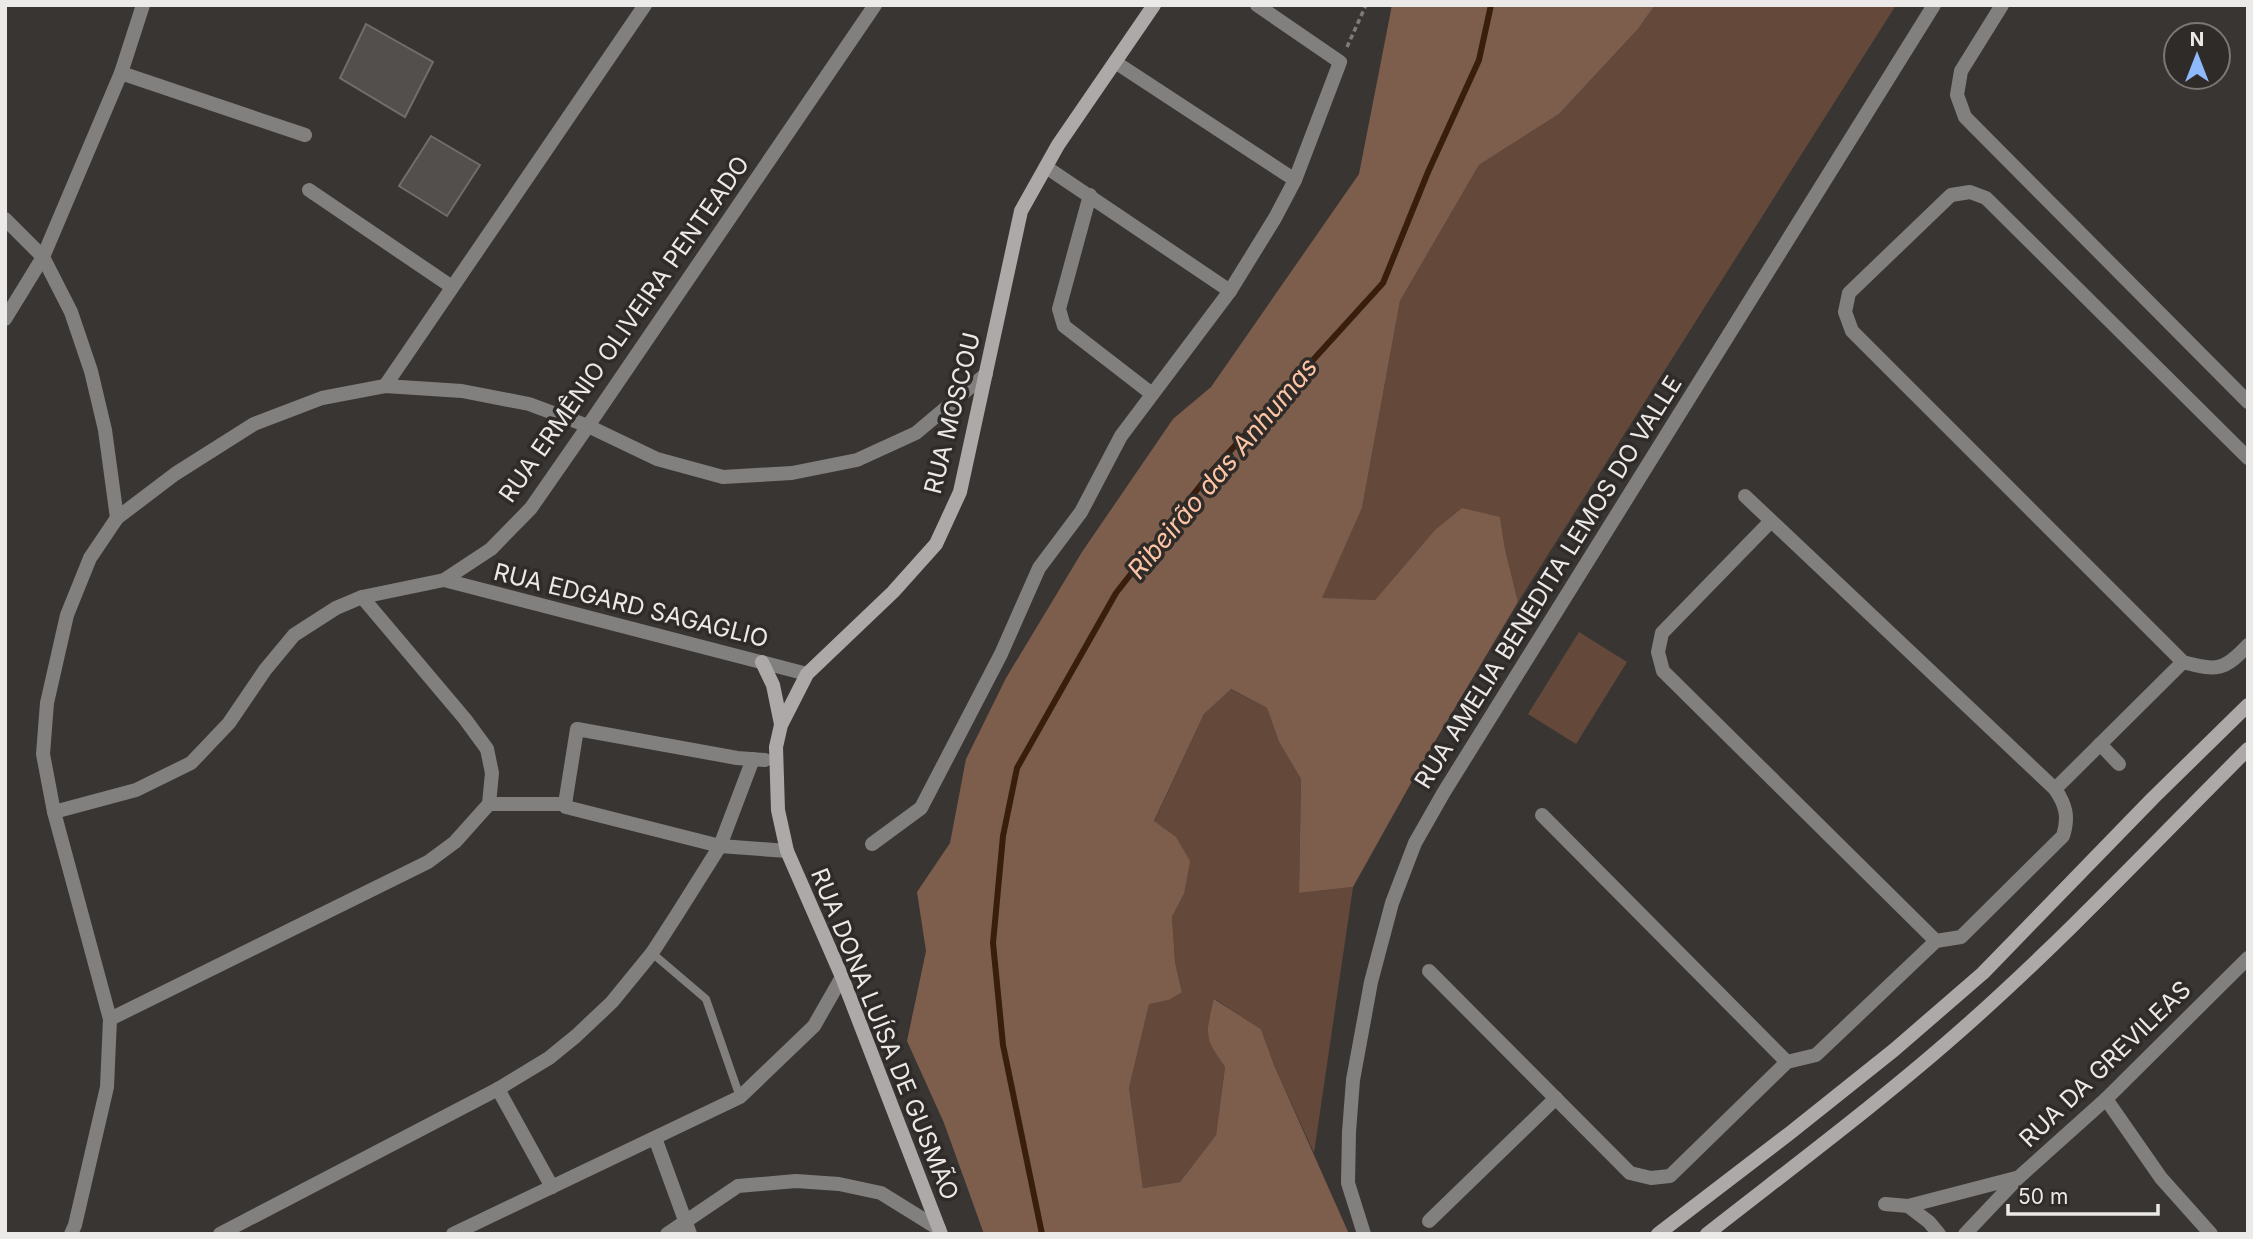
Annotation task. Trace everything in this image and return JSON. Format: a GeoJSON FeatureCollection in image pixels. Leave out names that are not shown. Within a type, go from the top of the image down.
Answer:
{"type":"FeatureCollection","features":[{"type":"Feature","properties":{"kind":"main road","name":"RUA MOSCOU"},"geometry":{"type":"LineString","coordinates":[[787,851],[778,810],[776,747],[781,725],[807,674],[893,592],[936,544],[960,492],[1021,211],[1058,145],[1154,5]]}},
{"type":"Feature","properties":{"kind":"main road"},"geometry":{"type":"LineString","coordinates":[[762,662],[773,685],[781,725]]}},
{"type":"Feature","properties":{"kind":"main road"},"geometry":{"type":"LineString","coordinates":[[1658,1234],[1894,1050],[1983,973],[2153,798],[2248,705]]}},
{"type":"Feature","properties":{"kind":"main road"},"geometry":{"type":"LineString","coordinates":[[1707,1234],[1881,1098],[1968,1024],[2059,939],[2248,748]]}},
{"type":"Feature","properties":{"kind":"main road","name":"RUA DONA LUÍSA DE GUSMÃO"},"geometry":{"type":"LineString","coordinates":[[787,851],[842,977],[940,1231]]}},
{"type":"Feature","properties":{"kind":"street"},"geometry":{"type":"LineString","coordinates":[[5,319],[43,257],[121,73],[143,5]]}},
{"type":"Feature","properties":{"kind":"street"},"geometry":{"type":"LineString","coordinates":[[385,386],[645,5]]}},
{"type":"Feature","properties":{"kind":"street","name":"RUA ERMÊNIO OLIVEIRA PENTEADO"},"geometry":{"type":"LineString","coordinates":[[54,812],[136,790],[191,763],[229,723],[293,635],[336,608],[362,597],[444,580],[491,549],[531,508],[876,5]]}},
{"type":"Feature","properties":{"kind":"street"},"geometry":{"type":"LineString","coordinates":[[872,844],[921,808],[1001,654],[1039,568],[1081,512],[1121,436],[1230,290],[1296,180],[1340,62],[1257,5]]}},
{"type":"Feature","properties":{"kind":"street","name":"RUA AMELIA BENEDITA LEMOS DO VALLE"},"geometry":{"type":"LineString","coordinates":[[1364,1234],[1348,1183],[1353,1080],[1371,982],[1392,903],[1415,843],[1444,792],[1934,5]]}},
{"type":"Feature","properties":{"kind":"street"},"geometry":{"type":"LineString","coordinates":[[2002,5],[1961,71],[1957,95],[1965,117],[2248,402]]}},
{"type":"Feature","properties":{"kind":"street"},"geometry":{"type":"LineString","coordinates":[[1115,62],[1296,180]]}},
{"type":"Feature","properties":{"kind":"street"},"geometry":{"type":"LineString","coordinates":[[121,73],[305,135]]}},
{"type":"Feature","properties":{"kind":"street"},"geometry":{"type":"LineString","coordinates":[[1046,167],[1230,290]]}},
{"type":"Feature","properties":{"kind":"street"},"geometry":{"type":"LineString","coordinates":[[309,190],[452,286]]}},
{"type":"Feature","properties":{"kind":"street"},"geometry":{"type":"LineString","coordinates":[[2248,458],[1986,198],[1970,192],[1951,195],[1849,293],[1845,312],[1852,331],[2183,662],[2207,668],[2231,663],[2248,645]]}},
{"type":"Feature","properties":{"kind":"street"},"geometry":{"type":"LineString","coordinates":[[1090,195],[1059,309],[1064,326],[1152,394]]}},
{"type":"Feature","properties":{"kind":"street"},"geometry":{"type":"LineString","coordinates":[[5,219],[43,257],[71,312],[91,371],[105,429],[117,518]]}},
{"type":"Feature","properties":{"kind":"street"},"geometry":{"type":"LineString","coordinates":[[71,1234],[107,1087],[110,1019],[54,812],[43,754],[47,703],[67,615],[90,558],[117,518],[175,474],[254,424],[322,398],[385,386],[462,391],[529,404],[588,426],[657,459],[723,477],[792,473],[857,460],[916,433],[986,374]]}},
{"type":"Feature","properties":{"kind":"street"},"geometry":{"type":"LineString","coordinates":[[1429,971],[1630,1173],[1651,1178],[1670,1175],[1787,1062],[1816,1055],[1936,941],[1961,937],[2063,836],[2067,821],[2066,812],[2055,789],[1745,496]]}},
{"type":"Feature","properties":{"kind":"street"},"geometry":{"type":"LineString","coordinates":[[1771,521],[1662,633],[1658,652],[1663,671],[1936,941]]}},
{"type":"Feature","properties":{"kind":"street","name":"RUA EDGARD SAGAGLIO"},"geometry":{"type":"LineString","coordinates":[[444,580],[807,674]]}},
{"type":"Feature","properties":{"kind":"street"},"geometry":{"type":"LineString","coordinates":[[110,1019],[428,862],[455,842],[489,804],[492,773],[488,749],[466,719],[362,597]]}},
{"type":"Feature","properties":{"kind":"street"},"geometry":{"type":"LineString","coordinates":[[2055,789],[2183,662]]}},
{"type":"Feature","properties":{"kind":"street"},"geometry":{"type":"LineString","coordinates":[[220,1234],[498,1089],[549,1058],[576,1036],[612,1002],[652,953],[720,846],[759,760],[578,729],[565,804]]}},
{"type":"Feature","properties":{"kind":"street"},"geometry":{"type":"LineString","coordinates":[[2100,744],[2119,764]]}},
{"type":"Feature","properties":{"kind":"street"},"geometry":{"type":"LineString","coordinates":[[489,804],[565,804],[566,807],[720,846],[787,851]]}},
{"type":"Feature","properties":{"kind":"street"},"geometry":{"type":"LineString","coordinates":[[1542,815],[1787,1062]]}},
{"type":"Feature","properties":{"kind":"street","name":"RUA DA GREVILEAS"},"geometry":{"type":"LineString","coordinates":[[1965,1234],[2018,1178],[2106,1099],[2248,958]]}},
{"type":"Feature","properties":{"kind":"street"},"geometry":{"type":"LineString","coordinates":[[453,1234],[740,1097],[814,1026],[842,977]]}},
{"type":"Feature","properties":{"kind":"street"},"geometry":{"type":"LineString","coordinates":[[498,1089],[552,1186]]}},
{"type":"Feature","properties":{"kind":"street"},"geometry":{"type":"LineString","coordinates":[[1429,1221],[1556,1098]]}},
{"type":"Feature","properties":{"kind":"street"},"geometry":{"type":"LineString","coordinates":[[2106,1099],[2161,1178],[2211,1234]]}},
{"type":"Feature","properties":{"kind":"street"},"geometry":{"type":"LineString","coordinates":[[655,1138],[688,1228]]}},
{"type":"Feature","properties":{"kind":"street"},"geometry":{"type":"LineString","coordinates":[[1885,1204],[1908,1206],[2018,1178]]}},
{"type":"Feature","properties":{"kind":"street"},"geometry":{"type":"LineString","coordinates":[[667,1234],[688,1228],[738,1186],[796,1181],[839,1184],[881,1193],[940,1231]]}},
{"type":"Feature","properties":{"kind":"street"},"geometry":{"type":"LineString","coordinates":[[1908,1206],[1929,1222],[1939,1234]]}},
{"type":"Feature","properties":{"kind":"lane"},"geometry":{"type":"LineString","coordinates":[[652,953],[706,999],[740,1097]]}},
{"type":"Feature","properties":{"kind":"path"},"geometry":{"type":"LineString","coordinates":[[1340,62],[1366,5]]}},
{"type":"Feature","properties":{"kind":"shaded area"},"geometry":{"type":"Polygon","coordinates":[[[1392,5],[1655,5],[1638,29],[1559,114],[1479,165],[1400,301],[1362,508],[1322,598],[1375,600],[1434,531],[1462,508],[1500,517],[1518,602],[1425,758],[1353,887],[1299,893],[1301,779],[1279,742],[1267,708],[1231,689],[1204,714],[1154,821],[1176,837],[1190,861],[1184,894],[1172,917],[1175,962],[1182,992],[1169,1000],[1149,1004],[1129,1088],[1143,1188],[1180,1182],[1216,1135],[1225,1067],[1213,1049],[1208,1035],[1214,999],[1261,1029],[1274,1065],[1349,1234],[984,1234],[944,1123],[907,1041],[926,951],[917,892],[950,843],[966,759],[1006,678],[1082,552],[1173,419],[1211,387],[1359,174],[1392,5]]]}},
{"type":"Feature","properties":{"kind":"shaded area"},"geometry":{"type":"Polygon","coordinates":[[[1655,5],[1896,5],[1518,602],[1500,517],[1434,531],[1375,600],[1321,599],[1362,508],[1400,301],[1479,165],[1559,114],[1638,29],[1655,5]]]}},
{"type":"Feature","properties":{"kind":"shaded area"},"geometry":{"type":"Polygon","coordinates":[[[1579,632],[1627,662],[1576,744],[1528,714],[1579,632]]]}},
{"type":"Feature","properties":{"kind":"shaded area"},"geometry":{"type":"Polygon","coordinates":[[[1230,689],[1267,708],[1279,742],[1301,779],[1299,893],[1353,887],[1314,1153],[1274,1065],[1261,1029],[1215,999],[1209,1019],[1209,1035],[1214,1050],[1225,1067],[1216,1135],[1180,1182],[1143,1188],[1129,1088],[1149,1003],[1169,1000],[1182,991],[1175,962],[1172,917],[1184,894],[1176,837],[1154,822],[1204,714],[1230,689]]]}},
{"type":"Feature","properties":{"kind":"building"},"geometry":{"type":"Polygon","coordinates":[[[366,24],[433,62],[405,117],[340,78],[366,24]]]}},
{"type":"Feature","properties":{"kind":"building"},"geometry":{"type":"Polygon","coordinates":[[[431,136],[480,165],[447,216],[399,186],[431,136]]]}},
{"type":"Feature","properties":{"kind":"waterway","name":"Ribeirão das Anhumas"},"geometry":{"type":"LineString","coordinates":[[1042,1234],[1003,1045],[993,943],[1003,836],[1017,768],[1116,593],[1211,472],[1383,283],[1428,172],[1479,60],[1491,5]]}}]}
